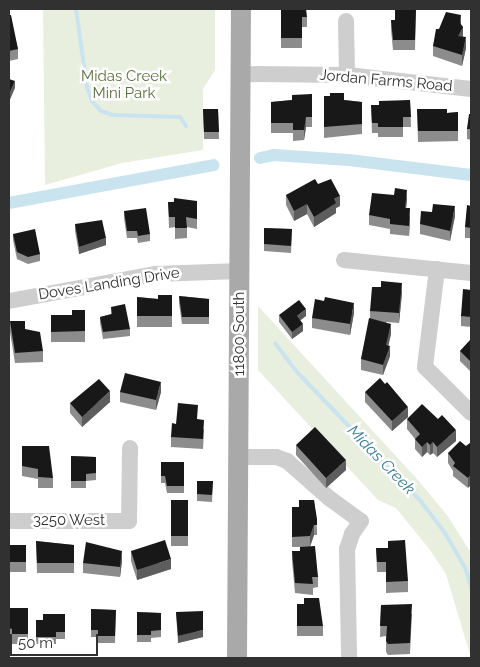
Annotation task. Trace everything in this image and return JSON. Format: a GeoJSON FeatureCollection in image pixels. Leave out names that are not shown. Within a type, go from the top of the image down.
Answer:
{"type":"FeatureCollection","features":[{"type":"Feature","properties":{"kind":"main road","name":"11800 South"},"geometry":{"type":"LineString","coordinates":[[237,658],[241,9]]}},
{"type":"Feature","properties":{"kind":"street"},"geometry":{"type":"LineString","coordinates":[[346,21],[347,75]]}},
{"type":"Feature","properties":{"kind":"street","name":"Jordan Farms Road"},"geometry":{"type":"LineString","coordinates":[[241,74],[347,75],[471,89]]}},
{"type":"Feature","properties":{"kind":"street"},"geometry":{"type":"LineString","coordinates":[[344,260],[471,273]]}},
{"type":"Feature","properties":{"kind":"street"},"geometry":{"type":"LineString","coordinates":[[437,269],[425,367],[471,413]]}},
{"type":"Feature","properties":{"kind":"street","name":"Doves Landing Drive"},"geometry":{"type":"LineString","coordinates":[[9,301],[155,274],[240,271]]}},
{"type":"Feature","properties":{"kind":"street","name":"3250 West"},"geometry":{"type":"LineString","coordinates":[[9,521],[130,522],[130,448]]}},
{"type":"Feature","properties":{"kind":"street"},"geometry":{"type":"LineString","coordinates":[[239,457],[276,457],[287,461],[329,498],[361,521],[347,549],[349,658]]}},
{"type":"Feature","properties":{"kind":"green space","name":"Midas Creek Mini Park"},"geometry":{"type":"Polygon","coordinates":[[[43,9],[215,9],[215,70],[203,89],[203,150],[122,163],[45,185],[43,9]]]}},
{"type":"Feature","properties":{"kind":"green space"},"geometry":{"type":"Polygon","coordinates":[[[258,306],[417,479],[447,515],[471,553],[471,658],[446,574],[430,550],[396,508],[378,500],[258,370],[258,306]]]}},
{"type":"Feature","properties":{"kind":"building"},"geometry":{"type":"Polygon","coordinates":[[[281,9],[306,9],[307,17],[302,17],[302,38],[281,38],[281,9]]]}},
{"type":"Feature","properties":{"kind":"building"},"geometry":{"type":"Polygon","coordinates":[[[395,9],[416,9],[415,40],[393,40],[391,20],[395,20],[395,9]]]}},
{"type":"Feature","properties":{"kind":"building"},"geometry":{"type":"Polygon","coordinates":[[[446,12],[461,15],[460,23],[463,27],[458,36],[466,37],[462,55],[433,46],[436,29],[439,29],[446,12]]]}},
{"type":"Feature","properties":{"kind":"building"},"geometry":{"type":"Polygon","coordinates":[[[9,15],[11,15],[18,49],[9,51],[9,15]]]}},
{"type":"Feature","properties":{"kind":"building"},"geometry":{"type":"Polygon","coordinates":[[[9,79],[15,81],[9,95],[9,79]]]}},
{"type":"Feature","properties":{"kind":"building"},"geometry":{"type":"Polygon","coordinates":[[[330,93],[344,93],[344,100],[362,102],[362,124],[324,127],[324,96],[330,96],[330,93]]]}},
{"type":"Feature","properties":{"kind":"building"},"geometry":{"type":"Polygon","coordinates":[[[312,94],[312,117],[306,117],[304,130],[293,130],[293,123],[271,123],[271,102],[292,100],[292,95],[312,94]]]}},
{"type":"Feature","properties":{"kind":"building"},"geometry":{"type":"Polygon","coordinates":[[[410,100],[411,117],[403,117],[403,127],[378,127],[378,123],[372,123],[371,105],[379,105],[379,101],[410,100]]]}},
{"type":"Feature","properties":{"kind":"building"},"geometry":{"type":"Polygon","coordinates":[[[203,109],[218,109],[219,132],[204,132],[203,109]]]}},
{"type":"Feature","properties":{"kind":"building"},"geometry":{"type":"Polygon","coordinates":[[[417,109],[447,109],[447,113],[458,112],[458,131],[418,131],[417,109]]]}},
{"type":"Feature","properties":{"kind":"building"},"geometry":{"type":"Polygon","coordinates":[[[469,114],[471,114],[471,129],[467,129],[469,114]]]}},
{"type":"Feature","properties":{"kind":"building"},"geometry":{"type":"Polygon","coordinates":[[[315,179],[318,184],[331,179],[340,196],[334,199],[336,203],[314,217],[307,204],[294,211],[286,195],[315,179]]]}},
{"type":"Feature","properties":{"kind":"building"},"geometry":{"type":"Polygon","coordinates":[[[395,188],[407,190],[405,208],[410,208],[409,226],[390,224],[390,219],[369,215],[372,193],[394,195],[395,188]]]}},
{"type":"Feature","properties":{"kind":"building"},"geometry":{"type":"Polygon","coordinates":[[[174,198],[197,201],[197,219],[186,217],[187,228],[175,228],[175,217],[169,217],[168,202],[174,202],[174,198]]]}},
{"type":"Feature","properties":{"kind":"building"},"geometry":{"type":"Polygon","coordinates":[[[433,204],[455,206],[450,231],[420,224],[421,211],[432,212],[433,204]]]}},
{"type":"Feature","properties":{"kind":"building"},"geometry":{"type":"Polygon","coordinates":[[[467,205],[471,206],[471,228],[465,227],[467,205]]]}},
{"type":"Feature","properties":{"kind":"building"},"geometry":{"type":"Polygon","coordinates":[[[146,208],[150,234],[138,236],[137,231],[127,231],[124,211],[146,208]]]}},
{"type":"Feature","properties":{"kind":"building"},"geometry":{"type":"Polygon","coordinates":[[[102,220],[106,238],[79,247],[75,224],[102,220]]]}},
{"type":"Feature","properties":{"kind":"building"},"geometry":{"type":"Polygon","coordinates":[[[264,228],[292,229],[291,246],[264,244],[264,228]]]}},
{"type":"Feature","properties":{"kind":"building"},"geometry":{"type":"Polygon","coordinates":[[[35,229],[40,254],[28,257],[17,252],[13,234],[35,229]]]}},
{"type":"Feature","properties":{"kind":"building"},"geometry":{"type":"Polygon","coordinates":[[[381,281],[402,283],[399,313],[370,311],[372,287],[381,287],[381,281]]]}},
{"type":"Feature","properties":{"kind":"building"},"geometry":{"type":"Polygon","coordinates":[[[463,289],[471,290],[471,317],[461,316],[463,289]]]}},
{"type":"Feature","properties":{"kind":"building"},"geometry":{"type":"Polygon","coordinates":[[[158,295],[172,295],[172,316],[137,316],[137,297],[158,299],[158,295]]]}},
{"type":"Feature","properties":{"kind":"building"},"geometry":{"type":"Polygon","coordinates":[[[179,296],[209,299],[209,317],[182,317],[179,296]]]}},
{"type":"Feature","properties":{"kind":"building"},"geometry":{"type":"Polygon","coordinates":[[[325,297],[354,303],[350,324],[312,318],[315,299],[324,301],[325,297]]]}},
{"type":"Feature","properties":{"kind":"building"},"geometry":{"type":"Polygon","coordinates":[[[299,300],[306,309],[297,316],[303,324],[292,332],[279,315],[299,300]]]}},
{"type":"Feature","properties":{"kind":"building"},"geometry":{"type":"Polygon","coordinates":[[[125,304],[130,329],[103,332],[100,317],[112,314],[111,307],[125,304]]]}},
{"type":"Feature","properties":{"kind":"building"},"geometry":{"type":"Polygon","coordinates":[[[72,310],[85,310],[85,331],[51,332],[51,315],[72,315],[72,310]]]}},
{"type":"Feature","properties":{"kind":"building"},"geometry":{"type":"Polygon","coordinates":[[[369,318],[391,324],[386,345],[390,346],[383,365],[361,359],[369,318]]]}},
{"type":"Feature","properties":{"kind":"building"},"geometry":{"type":"Polygon","coordinates":[[[10,321],[25,321],[25,329],[40,332],[43,351],[15,353],[10,321]]]}},
{"type":"Feature","properties":{"kind":"building"},"geometry":{"type":"Polygon","coordinates":[[[471,339],[471,362],[460,351],[471,339]]]}},
{"type":"Feature","properties":{"kind":"building"},"geometry":{"type":"Polygon","coordinates":[[[125,373],[161,382],[156,400],[120,392],[125,373]]]}},
{"type":"Feature","properties":{"kind":"building"},"geometry":{"type":"Polygon","coordinates":[[[380,378],[385,384],[387,382],[408,407],[392,421],[365,392],[380,378]]]}},
{"type":"Feature","properties":{"kind":"building"},"geometry":{"type":"Polygon","coordinates":[[[99,379],[110,391],[82,417],[70,403],[99,379]]]}},
{"type":"Feature","properties":{"kind":"building"},"geometry":{"type":"Polygon","coordinates":[[[178,403],[198,405],[197,419],[204,420],[203,439],[171,437],[172,423],[176,424],[178,403]]]}},
{"type":"Feature","properties":{"kind":"building"},"geometry":{"type":"Polygon","coordinates":[[[422,404],[438,419],[442,415],[456,430],[437,447],[433,442],[430,445],[427,442],[422,447],[415,439],[420,434],[407,419],[422,404]]]}},
{"type":"Feature","properties":{"kind":"building"},"geometry":{"type":"Polygon","coordinates":[[[315,427],[346,460],[326,478],[296,445],[315,427]]]}},
{"type":"Feature","properties":{"kind":"building"},"geometry":{"type":"Polygon","coordinates":[[[460,441],[466,446],[470,443],[471,445],[471,475],[468,478],[453,466],[455,463],[448,453],[460,441]]]}},
{"type":"Feature","properties":{"kind":"building"},"geometry":{"type":"Polygon","coordinates":[[[22,446],[49,446],[53,478],[38,477],[38,469],[22,466],[22,446]]]}},
{"type":"Feature","properties":{"kind":"building"},"geometry":{"type":"Polygon","coordinates":[[[71,456],[96,457],[96,473],[86,474],[86,481],[71,481],[71,456]]]}},
{"type":"Feature","properties":{"kind":"building"},"geometry":{"type":"Polygon","coordinates":[[[161,462],[184,462],[184,486],[167,486],[165,476],[161,476],[161,462]]]}},
{"type":"Feature","properties":{"kind":"building"},"geometry":{"type":"Polygon","coordinates":[[[197,481],[213,481],[212,495],[197,494],[197,481]]]}},
{"type":"Feature","properties":{"kind":"building"},"geometry":{"type":"Polygon","coordinates":[[[171,500],[188,500],[188,536],[171,536],[171,500]]]}},
{"type":"Feature","properties":{"kind":"building"},"geometry":{"type":"Polygon","coordinates":[[[299,500],[314,500],[317,525],[314,525],[310,536],[292,537],[292,507],[299,507],[299,500]]]}},
{"type":"Feature","properties":{"kind":"building"},"geometry":{"type":"Polygon","coordinates":[[[165,540],[171,559],[137,570],[131,551],[165,540]]]}},
{"type":"Feature","properties":{"kind":"building"},"geometry":{"type":"Polygon","coordinates":[[[405,540],[408,581],[386,582],[386,562],[377,562],[376,548],[388,548],[388,541],[405,540]]]}},
{"type":"Feature","properties":{"kind":"building"},"geometry":{"type":"Polygon","coordinates":[[[36,541],[74,545],[74,563],[37,563],[36,541]]]}},
{"type":"Feature","properties":{"kind":"building"},"geometry":{"type":"Polygon","coordinates":[[[86,542],[122,551],[120,567],[83,563],[86,542]]]}},
{"type":"Feature","properties":{"kind":"building"},"geometry":{"type":"Polygon","coordinates":[[[9,545],[26,545],[26,562],[9,562],[9,545]]]}},
{"type":"Feature","properties":{"kind":"building"},"geometry":{"type":"Polygon","coordinates":[[[315,546],[318,577],[312,577],[313,584],[295,583],[292,551],[300,551],[300,547],[315,546]]]}},
{"type":"Feature","properties":{"kind":"building"},"geometry":{"type":"Polygon","coordinates":[[[304,598],[319,598],[323,626],[297,626],[297,604],[304,604],[304,598]]]}},
{"type":"Feature","properties":{"kind":"building"},"geometry":{"type":"Polygon","coordinates":[[[412,604],[410,643],[388,644],[386,641],[387,626],[380,626],[381,605],[412,604]]]}},
{"type":"Feature","properties":{"kind":"building"},"geometry":{"type":"Polygon","coordinates":[[[9,608],[28,608],[28,634],[12,634],[12,629],[9,628],[9,608]]]}},
{"type":"Feature","properties":{"kind":"building"},"geometry":{"type":"Polygon","coordinates":[[[91,609],[116,610],[115,636],[98,636],[98,630],[91,630],[91,609]]]}},
{"type":"Feature","properties":{"kind":"building"},"geometry":{"type":"Polygon","coordinates":[[[203,611],[203,630],[178,636],[176,612],[203,611]]]}},
{"type":"Feature","properties":{"kind":"building"},"geometry":{"type":"Polygon","coordinates":[[[137,612],[161,613],[161,630],[151,631],[151,635],[137,635],[137,612]]]}},
{"type":"Feature","properties":{"kind":"building"},"geometry":{"type":"Polygon","coordinates":[[[43,614],[65,614],[65,632],[56,632],[56,637],[36,637],[36,620],[43,620],[43,614]]]}},
{"type":"Feature","properties":{"kind":"waterway","name":"Midas Creek"},"geometry":{"type":"LineString","coordinates":[[76,9],[87,87],[92,101],[101,111],[113,115],[180,117],[186,126]]}},
{"type":"Feature","properties":{"kind":"waterway"},"geometry":{"type":"LineString","coordinates":[[260,158],[274,155],[349,160],[471,175]]}},
{"type":"Feature","properties":{"kind":"waterway"},"geometry":{"type":"LineString","coordinates":[[9,203],[214,165]]}},
{"type":"Feature","properties":{"kind":"waterway","name":"Midas Creek"},"geometry":{"type":"LineString","coordinates":[[275,343],[298,373],[419,499],[445,533],[465,567],[471,587]]}}]}
